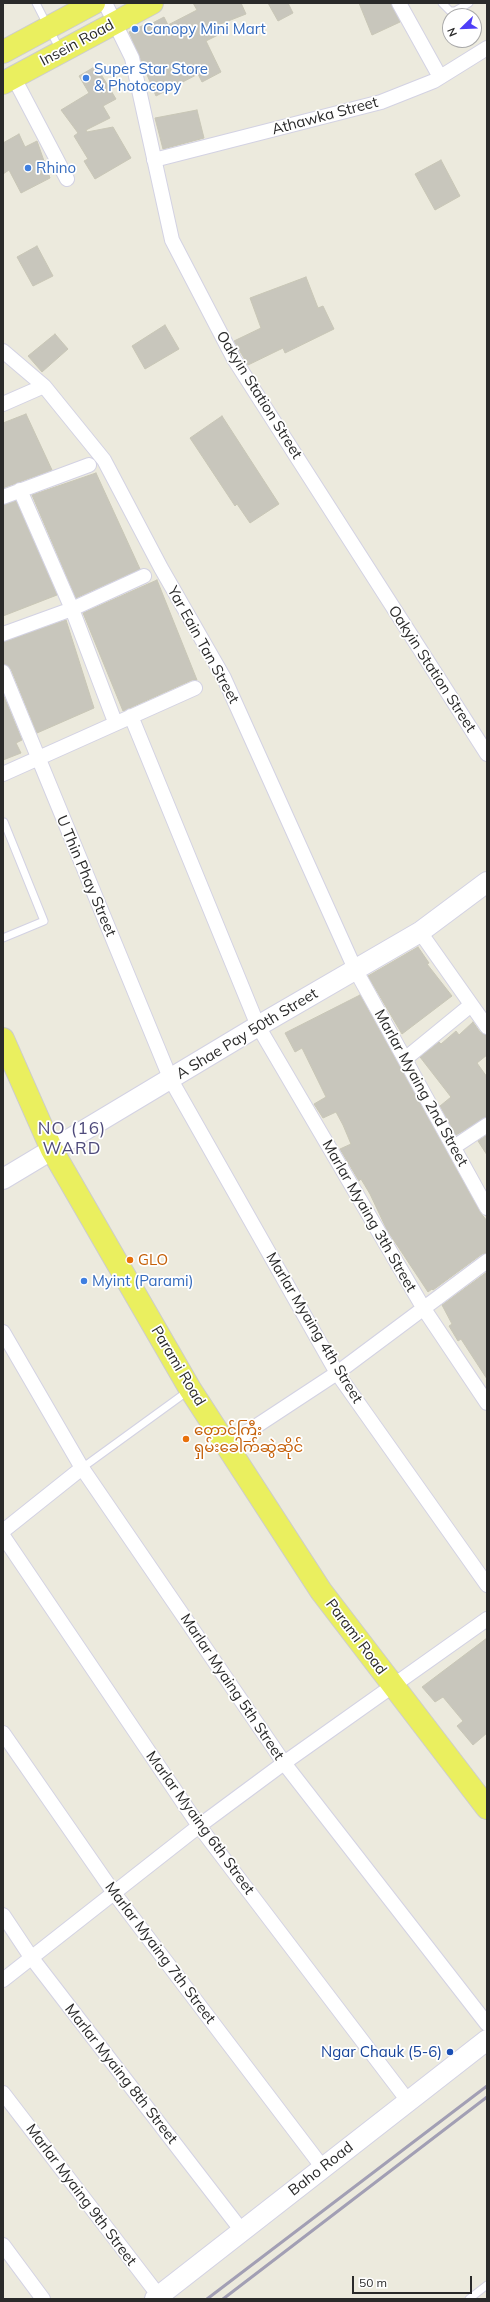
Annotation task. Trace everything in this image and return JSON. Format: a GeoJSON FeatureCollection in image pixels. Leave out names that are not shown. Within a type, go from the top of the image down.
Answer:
{"type":"FeatureCollection","features":[{"type":"Feature","properties":{"kind":"main road","name":"Insein Road"},"geometry":{"type":"LineString","coordinates":[[3,52],[94,3]]}},
{"type":"Feature","properties":{"kind":"main road","name":"Insein Road"},"geometry":{"type":"LineString","coordinates":[[9,81],[152,3]]}},
{"type":"Feature","properties":{"kind":"main road","name":"Parami Road"},"geometry":{"type":"LineString","coordinates":[[4,1045],[52,1150],[190,1389],[226,1446],[321,1591],[392,1686],[487,1808]]}},
{"type":"Feature","properties":{"kind":"street","name":"Oakyin Station Street"},"geometry":{"type":"LineString","coordinates":[[105,3],[132,58],[172,240],[234,359],[487,754]]}},
{"type":"Feature","properties":{"kind":"street"},"geometry":{"type":"LineString","coordinates":[[399,3],[440,77]]}},
{"type":"Feature","properties":{"kind":"street","name":"Athawka Street"},"geometry":{"type":"LineString","coordinates":[[154,160],[381,102],[440,77],[487,48]]}},
{"type":"Feature","properties":{"kind":"street"},"geometry":{"type":"LineString","coordinates":[[9,81],[66,179]]}},
{"type":"Feature","properties":{"kind":"street","name":"Yar Eain Tan Street"},"geometry":{"type":"LineString","coordinates":[[3,351],[44,386],[104,460],[161,568],[224,678],[355,969]]}},
{"type":"Feature","properties":{"kind":"street"},"geometry":{"type":"LineString","coordinates":[[3,404],[44,386]]}},
{"type":"Feature","properties":{"kind":"street"},"geometry":{"type":"LineString","coordinates":[[3,497],[89,465]]}},
{"type":"Feature","properties":{"kind":"street"},"geometry":{"type":"LineString","coordinates":[[20,490],[72,609],[115,722]]}},
{"type":"Feature","properties":{"kind":"street"},"geometry":{"type":"LineString","coordinates":[[3,634],[72,609],[144,576]]}},
{"type":"Feature","properties":{"kind":"street","name":"U Thin Phay Street"},"geometry":{"type":"LineString","coordinates":[[3,672],[37,758],[171,1080]]}},
{"type":"Feature","properties":{"kind":"street"},"geometry":{"type":"LineString","coordinates":[[3,774],[115,722],[195,688]]}},
{"type":"Feature","properties":{"kind":"street","name":"Marlar Myaing 3th Street"},"geometry":{"type":"LineString","coordinates":[[131,716],[258,1026],[424,1309],[487,1403]]}},
{"type":"Feature","properties":{"kind":"street","name":"A Shae Pay 50th Street"},"geometry":{"type":"LineString","coordinates":[[3,1179],[171,1080],[258,1026],[420,932],[487,882]]}},
{"type":"Feature","properties":{"kind":"street"},"geometry":{"type":"LineString","coordinates":[[420,932],[487,1027]]}},
{"type":"Feature","properties":{"kind":"street","name":"Marlar Myaing 2nd Street"},"geometry":{"type":"LineString","coordinates":[[355,969],[487,1208]]}},
{"type":"Feature","properties":{"kind":"street"},"geometry":{"type":"LineString","coordinates":[[405,1059],[471,1004]]}},
{"type":"Feature","properties":{"kind":"street","name":"Marlar Myaing 4th Street"},"geometry":{"type":"LineString","coordinates":[[171,1080],[337,1373],[487,1585]]}},
{"type":"Feature","properties":{"kind":"street"},"geometry":{"type":"LineString","coordinates":[[454,1147],[487,1126]]}},
{"type":"Feature","properties":{"kind":"street"},"geometry":{"type":"LineString","coordinates":[[226,1446],[337,1373],[424,1309],[487,1260]]}},
{"type":"Feature","properties":{"kind":"street","name":"Marlar Myaing 5th Street"},"geometry":{"type":"LineString","coordinates":[[3,1332],[82,1468],[284,1763],[487,2024]]}},
{"type":"Feature","properties":{"kind":"street"},"geometry":{"type":"LineString","coordinates":[[3,1532],[82,1468]]}},
{"type":"Feature","properties":{"kind":"street","name":"Marlar Myaing 6th Street"},"geometry":{"type":"LineString","coordinates":[[3,1536],[199,1826],[408,2101]]}},
{"type":"Feature","properties":{"kind":"street"},"geometry":{"type":"LineString","coordinates":[[3,1980],[199,1826],[284,1763],[487,1619]]}},
{"type":"Feature","properties":{"kind":"street","name":"Marlar Myaing 7th Street"},"geometry":{"type":"LineString","coordinates":[[3,1733],[114,1893],[323,2168]]}},
{"type":"Feature","properties":{"kind":"street","name":"Marlar Myaing 8th Street"},"geometry":{"type":"LineString","coordinates":[[3,1915],[31,1957],[242,2231]]}},
{"type":"Feature","properties":{"kind":"street","name":"Baho Road"},"geometry":{"type":"LineString","coordinates":[[157,2298],[487,2040]]}},
{"type":"Feature","properties":{"kind":"street","name":"Marlar Myaing 9th Street"},"geometry":{"type":"LineString","coordinates":[[3,2093],[157,2298]]}},
{"type":"Feature","properties":{"kind":"street"},"geometry":{"type":"LineString","coordinates":[[3,2245],[43,2299]]}},
{"type":"Feature","properties":{"kind":"lane"},"geometry":{"type":"LineString","coordinates":[[36,3],[61,52]]}},
{"type":"Feature","properties":{"kind":"lane"},"geometry":{"type":"LineString","coordinates":[[442,3],[450,11],[455,11],[469,3]]}},
{"type":"Feature","properties":{"kind":"lane"},"geometry":{"type":"LineString","coordinates":[[3,938],[44,921],[4,822]]}},
{"type":"Feature","properties":{"kind":"lane"},"geometry":{"type":"LineString","coordinates":[[82,1468],[190,1389]]}},
{"type":"Feature","properties":{"kind":"lane"},"geometry":{"type":"LineString","coordinates":[[468,2299],[487,2285]]}},
{"type":"Feature","properties":{"kind":"building"},"geometry":{"type":"Polygon","coordinates":[[[193,3],[241,3],[246,14],[218,25],[222,33],[206,41],[221,72],[202,82],[198,74],[156,96],[129,32],[144,25],[145,27],[164,17],[168,25],[197,10],[193,3]]]}},
{"type":"Feature","properties":{"kind":"building"},"geometry":{"type":"Polygon","coordinates":[[[268,3],[288,3],[293,13],[278,21],[268,3]]]}},
{"type":"Feature","properties":{"kind":"building"},"geometry":{"type":"Polygon","coordinates":[[[359,3],[391,3],[400,22],[372,35],[359,3]]]}},
{"type":"Feature","properties":{"kind":"building"},"geometry":{"type":"Polygon","coordinates":[[[96,66],[116,99],[103,106],[110,118],[86,130],[87,132],[113,127],[131,158],[95,179],[84,161],[88,159],[74,136],[78,133],[61,110],[89,93],[79,76],[96,66]]]}},
{"type":"Feature","properties":{"kind":"building"},"geometry":{"type":"Polygon","coordinates":[[[197,110],[204,138],[163,149],[155,118],[197,110]]]}},
{"type":"Feature","properties":{"kind":"building","name":"Rhino"},"geometry":{"type":"Polygon","coordinates":[[[19,134],[25,147],[37,141],[50,178],[21,193],[9,170],[3,174],[3,143],[19,134]]]}},
{"type":"Feature","properties":{"kind":"building"},"geometry":{"type":"Polygon","coordinates":[[[441,160],[460,196],[435,210],[415,174],[441,160]]]}},
{"type":"Feature","properties":{"kind":"building"},"geometry":{"type":"Polygon","coordinates":[[[37,246],[53,276],[33,286],[17,257],[37,246]]]}},
{"type":"Feature","properties":{"kind":"building"},"geometry":{"type":"Polygon","coordinates":[[[306,277],[318,308],[323,306],[334,329],[285,353],[283,348],[248,365],[234,341],[261,328],[250,298],[306,277]]]}},
{"type":"Feature","properties":{"kind":"building"},"geometry":{"type":"Polygon","coordinates":[[[165,325],[179,349],[145,369],[132,346],[165,325]]]}},
{"type":"Feature","properties":{"kind":"building"},"geometry":{"type":"Polygon","coordinates":[[[55,334],[68,349],[42,372],[28,356],[55,334]]]}},
{"type":"Feature","properties":{"kind":"building"},"geometry":{"type":"Polygon","coordinates":[[[26,414],[52,470],[3,488],[3,423],[26,414]]]}},
{"type":"Feature","properties":{"kind":"building"},"geometry":{"type":"Polygon","coordinates":[[[222,416],[279,504],[250,523],[237,504],[235,506],[190,438],[222,416]]]}},
{"type":"Feature","properties":{"kind":"building"},"geometry":{"type":"Polygon","coordinates":[[[96,473],[140,569],[76,598],[32,495],[96,473]]]}},
{"type":"Feature","properties":{"kind":"building"},"geometry":{"type":"Polygon","coordinates":[[[16,501],[57,595],[3,616],[3,505],[16,501]]]}},
{"type":"Feature","properties":{"kind":"building"},"geometry":{"type":"Polygon","coordinates":[[[157,580],[197,680],[192,680],[123,711],[83,613],[157,580]]]}},
{"type":"Feature","properties":{"kind":"building"},"geometry":{"type":"Polygon","coordinates":[[[66,620],[94,708],[37,733],[11,669],[3,664],[3,642],[66,620]]]}},
{"type":"Feature","properties":{"kind":"building"},"geometry":{"type":"Polygon","coordinates":[[[3,694],[22,740],[16,743],[21,753],[3,760],[3,694]]]}},
{"type":"Feature","properties":{"kind":"building"},"geometry":{"type":"Polygon","coordinates":[[[418,947],[429,963],[427,964],[452,996],[402,1034],[368,976],[418,947]]]}},
{"type":"Feature","properties":{"kind":"building"},"geometry":{"type":"Polygon","coordinates":[[[360,995],[480,1212],[487,1221],[487,1253],[482,1254],[433,1290],[432,1289],[428,1292],[387,1230],[370,1194],[361,1179],[359,1181],[340,1149],[351,1144],[336,1112],[323,1118],[314,1104],[326,1097],[302,1048],[295,1052],[285,1033],[360,995]]]}},
{"type":"Feature","properties":{"kind":"building"},"geometry":{"type":"Polygon","coordinates":[[[473,1022],[480,1032],[487,1035],[487,1055],[477,1063],[487,1077],[487,1117],[456,1135],[440,1106],[451,1097],[420,1057],[439,1042],[441,1044],[456,1031],[459,1035],[473,1022]]]}},
{"type":"Feature","properties":{"kind":"building"},"geometry":{"type":"Polygon","coordinates":[[[487,1135],[487,1155],[478,1141],[487,1135]]]}},
{"type":"Feature","properties":{"kind":"building"},"geometry":{"type":"Polygon","coordinates":[[[487,1272],[487,1379],[461,1339],[458,1341],[449,1326],[452,1324],[442,1305],[487,1272]]]}},
{"type":"Feature","properties":{"kind":"building"},"geometry":{"type":"Polygon","coordinates":[[[487,1638],[487,1733],[473,1745],[457,1726],[463,1721],[443,1697],[435,1702],[422,1687],[487,1638]]]}},
{"type":"Feature","properties":{"kind":"railway"},"geometry":{"type":"LineString","coordinates":[[207,2299],[487,2086]]}},
{"type":"Feature","properties":{"kind":"railway"},"geometry":{"type":"LineString","coordinates":[[223,2299],[487,2097]]}},
{"type":"Feature","properties":{"kind":"place","name":"Canopy Mini Mart"},"geometry":{"type":"Point","coordinates":[135,29]}},
{"type":"Feature","properties":{"kind":"place","name":"Super Star Store & Photocopy"},"geometry":{"type":"Point","coordinates":[86,78]}},
{"type":"Feature","properties":{"kind":"place","name":"Rhino"},"geometry":{"type":"Point","coordinates":[28,168]}},
{"type":"Feature","properties":{"kind":"place","name":"GLO"},"geometry":{"type":"Point","coordinates":[130,1260]}},
{"type":"Feature","properties":{"kind":"place","name":"Myint (Parami)"},"geometry":{"type":"Point","coordinates":[84,1281]}},
{"type":"Feature","properties":{"kind":"place","name":"တောင်ကြီး ရှမ်းခေါက်ဆွဲဆိုင်"},"geometry":{"type":"Point","coordinates":[186,1439]}},
{"type":"Feature","properties":{"kind":"place","name":"Ngar Chauk (5-6)"},"geometry":{"type":"Point","coordinates":[450,2052]}},
{"type":"Feature","properties":{"kind":"district","name":"NO (16) WARD"},"geometry":{"type":"Point","coordinates":[72,1139]}}]}
